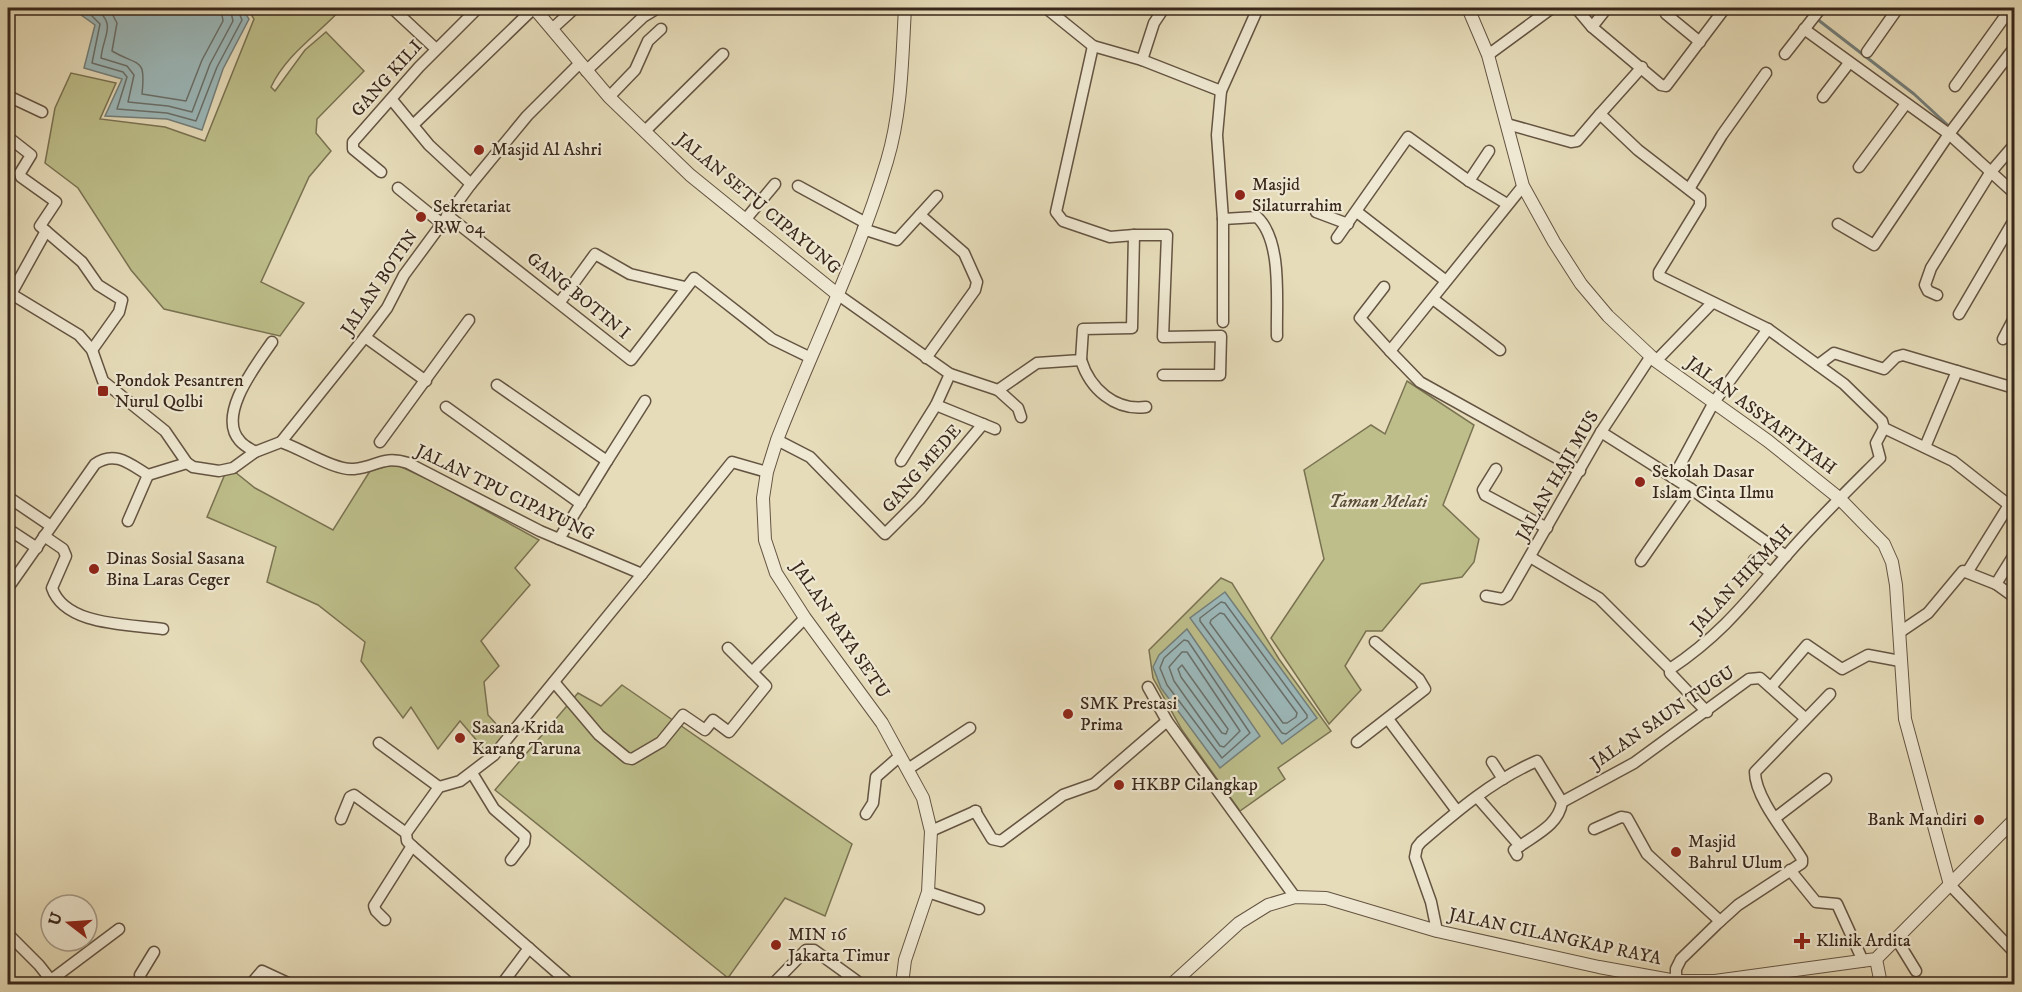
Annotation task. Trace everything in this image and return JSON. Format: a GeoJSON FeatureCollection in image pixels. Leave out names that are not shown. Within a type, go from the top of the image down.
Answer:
{"type":"FeatureCollection","features":[{"type":"Feature","properties":{"kind":"street"},"geometry":{"type":"LineString","coordinates":[[392,8],[436,49]]}},
{"type":"Feature","properties":{"kind":"street","name":"GANG KILI"},"geometry":{"type":"LineString","coordinates":[[381,172],[352,146],[353,142],[436,49],[478,8]]}},
{"type":"Feature","properties":{"kind":"street"},"geometry":{"type":"LineString","coordinates":[[413,124],[534,8]]}},
{"type":"Feature","properties":{"kind":"street","name":"JALAN SETU CIPAYUNG"},"geometry":{"type":"LineString","coordinates":[[534,8],[609,97],[690,175],[837,294]]}},
{"type":"Feature","properties":{"kind":"street"},"geometry":{"type":"LineString","coordinates":[[552,29],[574,8]]}},
{"type":"Feature","properties":{"kind":"street","name":"JALAN BOTIN"},"geometry":{"type":"LineString","coordinates":[[280,442],[366,337],[387,308],[404,275],[444,219],[526,116],[643,17],[658,8]]}},
{"type":"Feature","properties":{"kind":"street","name":"JALAN RAYA SETU"},"geometry":{"type":"LineString","coordinates":[[902,984],[905,960],[928,892],[931,831],[923,798],[882,723],[805,618],[776,573],[765,540],[763,498],[767,472],[777,440],[809,357],[865,226],[887,160],[898,110],[905,8]]}},
{"type":"Feature","properties":{"kind":"street"},"geometry":{"type":"LineString","coordinates":[[1046,8],[1093,46],[1142,60],[1221,91]]}},
{"type":"Feature","properties":{"kind":"street"},"geometry":{"type":"LineString","coordinates":[[1142,60],[1154,23],[1164,8]]}},
{"type":"Feature","properties":{"kind":"street"},"geometry":{"type":"LineString","coordinates":[[1223,322],[1223,219],[1217,135],[1221,91],[1258,8]]}},
{"type":"Feature","properties":{"kind":"street","name":"JALAN ASSYAFI'IYAH"},"geometry":{"type":"LineString","coordinates":[[1468,8],[1488,55],[1523,186],[1581,284],[1608,316],[1654,359],[1768,441],[1884,544],[1892,562],[1896,585],[1905,719],[1950,885]]}},
{"type":"Feature","properties":{"kind":"street"},"geometry":{"type":"LineString","coordinates":[[1488,55],[1551,8]]}},
{"type":"Feature","properties":{"kind":"street"},"geometry":{"type":"LineString","coordinates":[[1576,8],[1592,27],[1661,85],[1666,86],[1700,42],[1721,9]]}},
{"type":"Feature","properties":{"kind":"street"},"geometry":{"type":"LineString","coordinates":[[1592,27],[1607,8]]}},
{"type":"Feature","properties":{"kind":"street"},"geometry":{"type":"LineString","coordinates":[[1671,8],[1666,14],[1700,42]]}},
{"type":"Feature","properties":{"kind":"street"},"geometry":{"type":"LineString","coordinates":[[1867,51],[1898,8]]}},
{"type":"Feature","properties":{"kind":"street"},"geometry":{"type":"LineString","coordinates":[[1955,86],[2011,8]]}},
{"type":"Feature","properties":{"kind":"street"},"geometry":{"type":"LineString","coordinates":[[1785,54],[1818,12]]}},
{"type":"Feature","properties":{"kind":"street"},"geometry":{"type":"LineString","coordinates":[[609,97],[635,70],[648,41],[661,29]]}},
{"type":"Feature","properties":{"kind":"street"},"geometry":{"type":"LineString","coordinates":[[1804,29],[1905,105],[1952,130],[1994,169],[2014,193]]}},
{"type":"Feature","properties":{"kind":"street"},"geometry":{"type":"LineString","coordinates":[[1093,46],[1056,212],[1063,221],[1110,237],[1167,235],[1163,337],[1221,336],[1220,375],[1163,375]]}},
{"type":"Feature","properties":{"kind":"street"},"geometry":{"type":"LineString","coordinates":[[1838,224],[1874,245],[1952,130],[2014,48]]}},
{"type":"Feature","properties":{"kind":"street"},"geometry":{"type":"LineString","coordinates":[[645,130],[723,54]]}},
{"type":"Feature","properties":{"kind":"street"},"geometry":{"type":"LineString","coordinates":[[1823,97],[1849,63]]}},
{"type":"Feature","properties":{"kind":"street"},"geometry":{"type":"LineString","coordinates":[[1507,124],[1570,142],[1576,141],[1642,67]]}},
{"type":"Feature","properties":{"kind":"street"},"geometry":{"type":"LineString","coordinates":[[1689,189],[1706,165],[1722,135],[1766,73]]}},
{"type":"Feature","properties":{"kind":"street"},"geometry":{"type":"LineString","coordinates":[[8,96],[42,112]]}},
{"type":"Feature","properties":{"kind":"street"},"geometry":{"type":"LineString","coordinates":[[392,100],[429,145],[471,184]]}},
{"type":"Feature","properties":{"kind":"street"},"geometry":{"type":"LineString","coordinates":[[1858,166],[1905,105]]}},
{"type":"Feature","properties":{"kind":"street"},"geometry":{"type":"LineString","coordinates":[[1600,114],[1638,150],[1700,198],[1700,206],[1659,272],[1659,276],[1768,329],[1859,398],[1882,421],[1884,428],[1953,461],[2008,505],[1967,570],[1928,613],[1900,632]]}},
{"type":"Feature","properties":{"kind":"street"},"geometry":{"type":"LineString","coordinates":[[8,137],[31,156],[20,173],[21,177],[56,202],[40,225],[82,262],[98,285],[122,300],[119,312],[92,350]]}},
{"type":"Feature","properties":{"kind":"street"},"geometry":{"type":"LineString","coordinates":[[1336,238],[1357,212],[1407,137],[1469,181],[1507,204]]}},
{"type":"Feature","properties":{"kind":"street"},"geometry":{"type":"LineString","coordinates":[[1938,295],[1928,291],[1925,285],[1931,268],[1994,169],[2014,145]]}},
{"type":"Feature","properties":{"kind":"street"},"geometry":{"type":"LineString","coordinates":[[1469,181],[1490,151]]}},
{"type":"Feature","properties":{"kind":"street"},"geometry":{"type":"LineString","coordinates":[[745,220],[775,184]]}},
{"type":"Feature","properties":{"kind":"street"},"geometry":{"type":"LineString","coordinates":[[798,186],[865,226],[897,240],[937,196]]}},
{"type":"Feature","properties":{"kind":"street"},"geometry":{"type":"LineString","coordinates":[[1390,351],[1523,186]]}},
{"type":"Feature","properties":{"kind":"street","name":"GANG BOTIN I"},"geometry":{"type":"LineString","coordinates":[[398,188],[560,302],[631,360],[685,287]]}},
{"type":"Feature","properties":{"kind":"street"},"geometry":{"type":"LineString","coordinates":[[1316,212],[1348,224]]}},
{"type":"Feature","properties":{"kind":"street"},"geometry":{"type":"LineString","coordinates":[[1357,212],[1446,281]]}},
{"type":"Feature","properties":{"kind":"street"},"geometry":{"type":"LineString","coordinates":[[920,215],[963,253],[977,282],[975,290],[926,358]]}},
{"type":"Feature","properties":{"kind":"street"},"geometry":{"type":"LineString","coordinates":[[1223,219],[1257,217],[1272,245],[1275,262],[1277,336]]}},
{"type":"Feature","properties":{"kind":"street"},"geometry":{"type":"LineString","coordinates":[[1959,314],[2014,220]]}},
{"type":"Feature","properties":{"kind":"street"},"geometry":{"type":"LineString","coordinates":[[46,231],[9,293],[71,329],[92,350],[103,381],[165,431],[187,463],[203,471],[233,468],[255,453],[280,442]]}},
{"type":"Feature","properties":{"kind":"street"},"geometry":{"type":"LineString","coordinates":[[1134,236],[1133,327],[1083,329],[1081,360],[1102,393],[1117,405],[1130,409],[1146,407]]}},
{"type":"Feature","properties":{"kind":"street"},"geometry":{"type":"LineString","coordinates":[[560,302],[595,254],[636,277],[685,287],[692,279],[697,280],[772,339],[809,357]]}},
{"type":"Feature","properties":{"kind":"street"},"geometry":{"type":"LineString","coordinates":[[1384,287],[1360,318],[1420,382],[1580,471]]}},
{"type":"Feature","properties":{"kind":"street"},"geometry":{"type":"LineString","coordinates":[[837,294],[950,374],[998,390],[1017,408],[1021,417]]}},
{"type":"Feature","properties":{"kind":"street"},"geometry":{"type":"LineString","coordinates":[[1433,299],[1500,350]]}},
{"type":"Feature","properties":{"kind":"street","name":"JALAN HAJI MUS"},"geometry":{"type":"LineString","coordinates":[[1486,596],[1502,599],[1507,596],[1601,432],[1654,359],[1712,303]]}},
{"type":"Feature","properties":{"kind":"street"},"geometry":{"type":"LineString","coordinates":[[2002,339],[2014,318]]}},
{"type":"Feature","properties":{"kind":"street"},"geometry":{"type":"LineString","coordinates":[[380,442],[469,320]]}},
{"type":"Feature","properties":{"kind":"street"},"geometry":{"type":"LineString","coordinates":[[1673,478],[1714,402],[1768,329]]}},
{"type":"Feature","properties":{"kind":"street"},"geometry":{"type":"LineString","coordinates":[[366,337],[426,381]]}},
{"type":"Feature","properties":{"kind":"street"},"geometry":{"type":"LineString","coordinates":[[255,453],[239,441],[235,431],[235,405],[243,387],[272,342]]}},
{"type":"Feature","properties":{"kind":"street"},"geometry":{"type":"LineString","coordinates":[[1818,365],[1834,353],[1884,369],[1896,357],[1903,356],[2014,388]]}},
{"type":"Feature","properties":{"kind":"street"},"geometry":{"type":"LineString","coordinates":[[998,390],[1037,363],[1081,360]]}},
{"type":"Feature","properties":{"kind":"street"},"geometry":{"type":"LineString","coordinates":[[1925,447],[1957,370]]}},
{"type":"Feature","properties":{"kind":"street"},"geometry":{"type":"LineString","coordinates":[[901,461],[936,405],[950,374]]}},
{"type":"Feature","properties":{"kind":"street"},"geometry":{"type":"LineString","coordinates":[[498,386],[607,461]]}},
{"type":"Feature","properties":{"kind":"street"},"geometry":{"type":"LineString","coordinates":[[559,539],[645,401]]}},
{"type":"Feature","properties":{"kind":"street"},"geometry":{"type":"LineString","coordinates":[[936,405],[995,429]]}},
{"type":"Feature","properties":{"kind":"street"},"geometry":{"type":"LineString","coordinates":[[446,407],[581,504]]}},
{"type":"Feature","properties":{"kind":"street","name":"GANG MEDE"},"geometry":{"type":"LineString","coordinates":[[777,440],[810,457],[885,534],[919,500],[983,424]]}},
{"type":"Feature","properties":{"kind":"street","name":"JALAN HIKMAH"},"geometry":{"type":"LineString","coordinates":[[1670,669],[1704,646],[1740,612],[1786,556],[1880,458],[1876,443],[1884,428]]}},
{"type":"Feature","properties":{"kind":"street"},"geometry":{"type":"LineString","coordinates":[[1601,432],[1691,489],[1786,556]]}},
{"type":"Feature","properties":{"kind":"street","name":"JALAN TPU CIPAYUNG"},"geometry":{"type":"LineString","coordinates":[[280,442],[339,467],[354,470],[380,460],[395,459],[408,463],[559,539],[642,574]]}},
{"type":"Feature","properties":{"kind":"street"},"geometry":{"type":"LineString","coordinates":[[8,588],[88,472],[101,459],[116,457],[148,475],[187,463]]}},
{"type":"Feature","properties":{"kind":"street"},"geometry":{"type":"LineString","coordinates":[[570,984],[412,846],[407,841],[406,833],[439,787],[450,785],[472,773],[494,755],[732,462],[767,472]]}},
{"type":"Feature","properties":{"kind":"street"},"geometry":{"type":"LineString","coordinates":[[1496,469],[1483,490],[1485,495],[1547,528]]}},
{"type":"Feature","properties":{"kind":"street"},"geometry":{"type":"LineString","coordinates":[[128,521],[148,475]]}},
{"type":"Feature","properties":{"kind":"street"},"geometry":{"type":"LineString","coordinates":[[1641,561],[1691,489]]}},
{"type":"Feature","properties":{"kind":"street"},"geometry":{"type":"LineString","coordinates":[[8,497],[51,526]]}},
{"type":"Feature","properties":{"kind":"street"},"geometry":{"type":"LineString","coordinates":[[8,529],[37,548]]}},
{"type":"Feature","properties":{"kind":"street"},"geometry":{"type":"LineString","coordinates":[[44,536],[63,549],[66,555],[52,588],[62,606],[88,617],[163,629]]}},
{"type":"Feature","properties":{"kind":"street"},"geometry":{"type":"LineString","coordinates":[[1996,584],[2014,555]]}},
{"type":"Feature","properties":{"kind":"street"},"geometry":{"type":"LineString","coordinates":[[1530,557],[1599,598],[1670,669],[1670,673],[1707,712]]}},
{"type":"Feature","properties":{"kind":"street"},"geometry":{"type":"LineString","coordinates":[[1754,560],[1772,573]]}},
{"type":"Feature","properties":{"kind":"street"},"geometry":{"type":"LineString","coordinates":[[1967,570],[1996,584],[2014,597]]}},
{"type":"Feature","properties":{"kind":"street"},"geometry":{"type":"LineString","coordinates":[[752,672],[805,618]]}},
{"type":"Feature","properties":{"kind":"street"},"geometry":{"type":"LineString","coordinates":[[1357,742],[1425,689],[1419,679],[1375,642]]}},
{"type":"Feature","properties":{"kind":"street"},"geometry":{"type":"LineString","coordinates":[[1805,718],[1771,687],[1807,645],[1842,669],[1868,655],[1900,661]]}},
{"type":"Feature","properties":{"kind":"street"},"geometry":{"type":"LineString","coordinates":[[554,682],[599,735],[627,758],[632,759],[661,742],[683,715],[705,730],[713,720],[729,732],[766,686],[728,648]]}},
{"type":"Feature","properties":{"kind":"street","name":"JALAN SAUN TUGU"},"geometry":{"type":"LineString","coordinates":[[1562,802],[1634,763],[1707,712],[1749,679],[1760,678],[1771,687]]}},
{"type":"Feature","properties":{"kind":"street"},"geometry":{"type":"LineString","coordinates":[[1148,687],[1167,721],[1295,897]]}},
{"type":"Feature","properties":{"kind":"street"},"geometry":{"type":"LineString","coordinates":[[1676,981],[1676,969],[1681,958],[1720,921],[1738,905],[1802,863],[1802,859],[1775,818],[1756,782],[1755,772],[1830,694]]}},
{"type":"Feature","properties":{"kind":"street"},"geometry":{"type":"LineString","coordinates":[[1388,719],[1457,811]]}},
{"type":"Feature","properties":{"kind":"street"},"geometry":{"type":"LineString","coordinates":[[931,831],[975,811],[992,840],[1001,841],[1063,795],[1094,784],[1167,721]]}},
{"type":"Feature","properties":{"kind":"street"},"geometry":{"type":"LineString","coordinates":[[908,769],[970,728]]}},
{"type":"Feature","properties":{"kind":"street"},"geometry":{"type":"LineString","coordinates":[[379,743],[439,787]]}},
{"type":"Feature","properties":{"kind":"street"},"geometry":{"type":"LineString","coordinates":[[866,814],[873,803],[876,777],[900,756]]}},
{"type":"Feature","properties":{"kind":"street"},"geometry":{"type":"LineString","coordinates":[[1437,931],[1415,851],[1457,811],[1477,797],[1503,779],[1538,761],[1562,802],[1561,811],[1554,821],[1518,851],[1477,797]]}},
{"type":"Feature","properties":{"kind":"street"},"geometry":{"type":"LineString","coordinates":[[1492,762],[1503,779]]}},
{"type":"Feature","properties":{"kind":"street"},"geometry":{"type":"LineString","coordinates":[[472,773],[494,808],[525,836],[524,843],[511,860]]}},
{"type":"Feature","properties":{"kind":"street"},"geometry":{"type":"LineString","coordinates":[[1775,818],[1826,779]]}},
{"type":"Feature","properties":{"kind":"street"},"geometry":{"type":"LineString","coordinates":[[341,819],[350,797],[354,795],[406,833]]}},
{"type":"Feature","properties":{"kind":"street"},"geometry":{"type":"LineString","coordinates":[[1594,829],[1621,817],[1627,818],[1647,854],[1720,921]]}},
{"type":"Feature","properties":{"kind":"street"},"geometry":{"type":"LineString","coordinates":[[1881,984],[1876,959],[2014,820]]}},
{"type":"Feature","properties":{"kind":"street"},"geometry":{"type":"LineString","coordinates":[[385,920],[376,911],[376,902],[412,846]]}},
{"type":"Feature","properties":{"kind":"street"},"geometry":{"type":"LineString","coordinates":[[1790,870],[1816,902],[1837,903],[1863,961]]}},
{"type":"Feature","properties":{"kind":"street"},"geometry":{"type":"LineString","coordinates":[[1950,885],[2014,952]]}},
{"type":"Feature","properties":{"kind":"street"},"geometry":{"type":"LineString","coordinates":[[928,892],[979,909]]}},
{"type":"Feature","properties":{"kind":"street","name":"JALAN CILANGKAP RAYA"},"geometry":{"type":"LineString","coordinates":[[1172,984],[1239,923],[1268,905],[1295,897],[1326,898],[1437,931],[1651,981],[1715,981],[1876,959]]}},
{"type":"Feature","properties":{"kind":"street"},"geometry":{"type":"LineString","coordinates":[[8,934],[52,982],[119,929]]}},
{"type":"Feature","properties":{"kind":"street"},"geometry":{"type":"LineString","coordinates":[[1897,940],[1916,971]]}},
{"type":"Feature","properties":{"kind":"street"},"geometry":{"type":"LineString","coordinates":[[502,984],[529,948]]}},
{"type":"Feature","properties":{"kind":"street"},"geometry":{"type":"LineString","coordinates":[[773,984],[806,950],[814,950],[861,984]]}},
{"type":"Feature","properties":{"kind":"street"},"geometry":{"type":"LineString","coordinates":[[142,984],[140,975],[154,951]]}},
{"type":"Feature","properties":{"kind":"street"},"geometry":{"type":"LineString","coordinates":[[251,984],[262,971],[290,984]]}},
{"type":"Feature","properties":{"kind":"green space"},"geometry":{"type":"Polygon","coordinates":[[[247,8],[342,8],[285,64],[271,87],[275,91],[305,50],[326,32],[364,71],[317,119],[316,133],[331,151],[309,177],[261,282],[304,303],[280,336],[164,309],[131,270],[78,188],[45,163],[55,108],[71,73],[116,83],[100,119],[165,127],[205,141],[254,19],[247,8]]]}},
{"type":"Feature","properties":{"kind":"green space","name":"Taman Melati"},"geometry":{"type":"Polygon","coordinates":[[[1407,381],[1474,425],[1443,505],[1479,539],[1474,562],[1462,577],[1421,584],[1382,631],[1366,631],[1345,666],[1361,690],[1329,724],[1271,638],[1324,559],[1304,470],[1371,425],[1385,434],[1407,381]]]}},
{"type":"Feature","properties":{"kind":"green space"},"geometry":{"type":"Polygon","coordinates":[[[395,464],[436,483],[539,540],[515,568],[530,585],[481,641],[499,666],[484,682],[488,715],[508,737],[491,757],[460,721],[438,749],[411,707],[403,718],[361,661],[365,642],[318,605],[267,582],[276,547],[207,517],[225,474],[235,472],[255,488],[333,530],[370,471],[395,464]]]}},
{"type":"Feature","properties":{"kind":"green space"},"geometry":{"type":"Polygon","coordinates":[[[1221,578],[1232,583],[1279,659],[1331,731],[1278,768],[1285,779],[1240,811],[1182,730],[1153,678],[1149,650],[1221,578]]]}},
{"type":"Feature","properties":{"kind":"green space"},"geometry":{"type":"Polygon","coordinates":[[[622,685],[852,844],[825,916],[785,898],[728,978],[495,790],[578,693],[601,706],[622,685]]]}},
{"type":"Feature","properties":{"kind":"water"},"geometry":{"type":"Polygon","coordinates":[[[79,8],[242,8],[249,19],[223,69],[202,130],[167,119],[105,116],[122,79],[84,68],[95,25],[77,12],[79,8]]]}},
{"type":"Feature","properties":{"kind":"water"},"geometry":{"type":"Polygon","coordinates":[[[1225,592],[1317,718],[1282,744],[1190,618],[1225,592]]]}},
{"type":"Feature","properties":{"kind":"water"},"geometry":{"type":"Polygon","coordinates":[[[1187,629],[1260,736],[1220,768],[1161,688],[1153,667],[1159,655],[1187,629]]]}},
{"type":"Feature","properties":{"kind":"waterway"},"geometry":{"type":"LineString","coordinates":[[1802,8],[1812,15]]}},
{"type":"Feature","properties":{"kind":"waterway"},"geometry":{"type":"LineString","coordinates":[[1817,19],[1914,94],[1980,155]]}},
{"type":"Feature","properties":{"kind":"place","name":"Masjid Al Ashri"},"geometry":{"type":"Point","coordinates":[479,150]}},
{"type":"Feature","properties":{"kind":"place","name":"Masjid Silaturrahim"},"geometry":{"type":"Point","coordinates":[1240,195]}},
{"type":"Feature","properties":{"kind":"place","name":"Sekretariat RW 04"},"geometry":{"type":"Point","coordinates":[421,217]}},
{"type":"Feature","properties":{"kind":"place","name":"Pondok Pesantren Nurul Qolbi"},"geometry":{"type":"Point","coordinates":[103,391]}},
{"type":"Feature","properties":{"kind":"place","name":"Sekolah Dasar Islam Cinta Ilmu"},"geometry":{"type":"Point","coordinates":[1640,482]}},
{"type":"Feature","properties":{"kind":"place","name":"Dinas Sosial Sasana Bina Laras Ceger"},"geometry":{"type":"Point","coordinates":[94,569]}},
{"type":"Feature","properties":{"kind":"place","name":"SMK Prestasi Prima"},"geometry":{"type":"Point","coordinates":[1068,714]}},
{"type":"Feature","properties":{"kind":"place","name":"Sasana Krida Karang Taruna"},"geometry":{"type":"Point","coordinates":[460,738]}},
{"type":"Feature","properties":{"kind":"place","name":"HKBP Cilangkap"},"geometry":{"type":"Point","coordinates":[1119,785]}},
{"type":"Feature","properties":{"kind":"place","name":"Bank Mandiri"},"geometry":{"type":"Point","coordinates":[1979,820]}},
{"type":"Feature","properties":{"kind":"place","name":"Masjid Bahrul Ulum"},"geometry":{"type":"Point","coordinates":[1676,852]}},
{"type":"Feature","properties":{"kind":"place","name":"Klinik Ardita"},"geometry":{"type":"Point","coordinates":[1802,941]}},
{"type":"Feature","properties":{"kind":"place","name":"MIN 16 Jakarta Timur"},"geometry":{"type":"Point","coordinates":[776,945]}}]}
